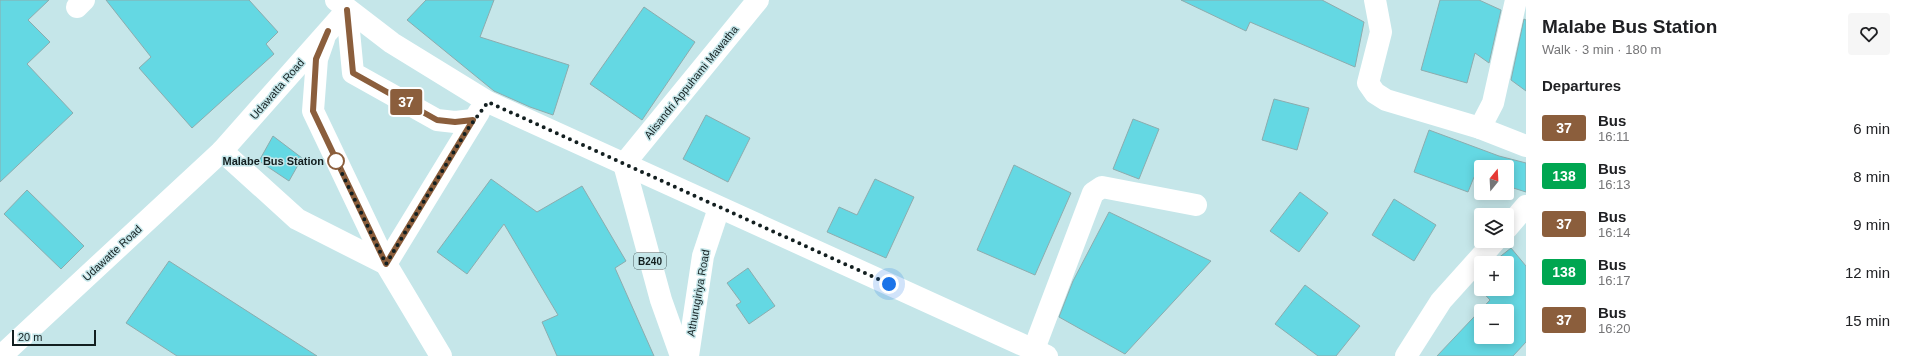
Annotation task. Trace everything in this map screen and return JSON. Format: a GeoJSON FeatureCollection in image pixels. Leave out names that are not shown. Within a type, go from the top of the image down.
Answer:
{"type":"FeatureCollection","features":[{"type":"Feature","properties":{"kind":"street","name":"Alisandri Appuhami Mawatha"},"geometry":{"type":"LineString","coordinates":[[624,164],[758,0]]}},
{"type":"Feature","properties":{"kind":"street"},"geometry":{"type":"LineString","coordinates":[[1373,0],[1382,32],[1368,82],[1375,93],[1386,100],[1480,128],[1526,146]]}},
{"type":"Feature","properties":{"kind":"street"},"geometry":{"type":"LineString","coordinates":[[1480,128],[1493,103],[1516,0]]}},
{"type":"Feature","properties":{"kind":"street"},"geometry":{"type":"LineString","coordinates":[[342,5],[392,43],[488,102],[719,208],[1040,352],[1093,193],[1102,187],[1196,206]]}},
{"type":"Feature","properties":{"kind":"street"},"geometry":{"type":"LineString","coordinates":[[342,5],[353,73],[437,120],[455,122],[473,120]]}},
{"type":"Feature","properties":{"kind":"street","name":"Udawatta Road"},"geometry":{"type":"LineString","coordinates":[[222,151],[328,31],[342,5]]}},
{"type":"Feature","properties":{"kind":"street"},"geometry":{"type":"LineString","coordinates":[[328,31],[316,59],[313,111],[386,264],[440,356]]}},
{"type":"Feature","properties":{"kind":"street"},"geometry":{"type":"LineString","coordinates":[[386,264],[473,120],[488,102]]}},
{"type":"Feature","properties":{"kind":"street"},"geometry":{"type":"LineString","coordinates":[[222,151],[298,219],[386,264]]}},
{"type":"Feature","properties":{"kind":"street","name":"Udawatte Road"},"geometry":{"type":"LineString","coordinates":[[1,356],[222,151]]}},
{"type":"Feature","properties":{"kind":"street","name":"Athurugiriya Road"},"geometry":{"type":"LineString","coordinates":[[624,164],[661,300],[681,356]]}},
{"type":"Feature","properties":{"kind":"street"},"geometry":{"type":"LineString","coordinates":[[1514,220],[1526,206]]}},
{"type":"Feature","properties":{"kind":"street","name":"Athurugiriya Road"},"geometry":{"type":"LineString","coordinates":[[688,356],[703,256],[719,208]]}},
{"type":"Feature","properties":{"kind":"street"},"geometry":{"type":"LineString","coordinates":[[1406,356],[1441,301],[1489,248]]}},
{"type":"Feature","properties":{"kind":"building"},"geometry":{"type":"Polygon","coordinates":[[[0,0],[49,0],[28,20],[50,42],[27,64],[73,113],[0,182],[0,0]]]}},
{"type":"Feature","properties":{"kind":"building"},"geometry":{"type":"Polygon","coordinates":[[[106,0],[249,0],[278,32],[266,44],[274,54],[192,128],[139,68],[151,57],[106,0]]]}},
{"type":"Feature","properties":{"kind":"building"},"geometry":{"type":"Polygon","coordinates":[[[426,0],[494,0],[480,37],[569,65],[553,115],[530,107],[494,91],[407,20],[426,0]]]}},
{"type":"Feature","properties":{"kind":"building"},"geometry":{"type":"Polygon","coordinates":[[[1181,0],[1322,0],[1364,22],[1355,67],[1250,22],[1246,31],[1181,0]]]}},
{"type":"Feature","properties":{"kind":"building"},"geometry":{"type":"Polygon","coordinates":[[[1440,0],[1479,0],[1501,10],[1489,63],[1475,53],[1467,83],[1421,70],[1440,0]]]}},
{"type":"Feature","properties":{"kind":"building"},"geometry":{"type":"Polygon","coordinates":[[[644,7],[695,42],[642,120],[590,84],[644,7]]]}},
{"type":"Feature","properties":{"kind":"building"},"geometry":{"type":"Polygon","coordinates":[[[1524,19],[1526,20],[1526,91],[1511,80],[1524,19]]]}},
{"type":"Feature","properties":{"kind":"building"},"geometry":{"type":"Polygon","coordinates":[[[1274,99],[1309,108],[1297,150],[1262,140],[1274,99]]]}},
{"type":"Feature","properties":{"kind":"building"},"geometry":{"type":"Polygon","coordinates":[[[706,115],[750,138],[728,182],[683,159],[706,115]]]}},
{"type":"Feature","properties":{"kind":"building"},"geometry":{"type":"Polygon","coordinates":[[[1133,119],[1159,129],[1139,179],[1113,169],[1133,119]]]}},
{"type":"Feature","properties":{"kind":"building"},"geometry":{"type":"Polygon","coordinates":[[[1429,130],[1499,156],[1526,163],[1526,192],[1514,188],[1514,160],[1474,160],[1474,177],[1468,192],[1414,172],[1429,130]]]}},
{"type":"Feature","properties":{"kind":"building"},"geometry":{"type":"Polygon","coordinates":[[[273,136],[302,158],[289,181],[259,161],[273,136]]]}},
{"type":"Feature","properties":{"kind":"building"},"geometry":{"type":"Polygon","coordinates":[[[1014,165],[1071,193],[1035,275],[977,250],[1014,165]]]}},
{"type":"Feature","properties":{"kind":"building"},"geometry":{"type":"Polygon","coordinates":[[[491,179],[537,212],[582,186],[626,261],[615,268],[654,356],[557,356],[542,322],[558,315],[504,224],[467,274],[437,252],[491,179]]]}},
{"type":"Feature","properties":{"kind":"building"},"geometry":{"type":"Polygon","coordinates":[[[875,179],[914,197],[886,258],[827,232],[839,207],[857,215],[875,179]]]}},
{"type":"Feature","properties":{"kind":"building"},"geometry":{"type":"Polygon","coordinates":[[[27,190],[84,246],[61,269],[4,214],[27,190]]]}},
{"type":"Feature","properties":{"kind":"building"},"geometry":{"type":"Polygon","coordinates":[[[1300,192],[1328,213],[1299,252],[1270,231],[1300,192]]]}},
{"type":"Feature","properties":{"kind":"building"},"geometry":{"type":"Polygon","coordinates":[[[1394,199],[1436,225],[1414,261],[1372,235],[1394,199]]]}},
{"type":"Feature","properties":{"kind":"building"},"geometry":{"type":"Polygon","coordinates":[[[1109,212],[1211,261],[1125,354],[1059,317],[1073,281],[1109,212]]]}},
{"type":"Feature","properties":{"kind":"building"},"geometry":{"type":"Polygon","coordinates":[[[1511,248],[1526,266],[1526,342],[1513,356],[1437,356],[1474,317],[1474,344],[1514,344],[1514,304],[1486,304],[1490,300],[1486,296],[1514,296],[1514,256],[1501,256],[1511,248]]]}},
{"type":"Feature","properties":{"kind":"building"},"geometry":{"type":"Polygon","coordinates":[[[169,261],[317,356],[177,356],[126,323],[169,261]]]}},
{"type":"Feature","properties":{"kind":"building"},"geometry":{"type":"Polygon","coordinates":[[[748,268],[775,306],[749,324],[736,305],[741,302],[727,283],[748,268]]]}},
{"type":"Feature","properties":{"kind":"building"},"geometry":{"type":"Polygon","coordinates":[[[1305,285],[1360,326],[1336,356],[1318,356],[1275,324],[1305,285]]]}},
{"type":"Feature","properties":{"kind":"bus line","name":"37"},"geometry":{"type":"LineString","coordinates":[[328,31],[316,59],[313,111],[386,264],[473,120],[455,122],[437,120],[353,73],[347,10]]}},
{"type":"Feature","properties":{"kind":"place","name":"Malabe Bus Station"},"geometry":{"type":"Point","coordinates":[336,161]}},
{"type":"Feature","properties":{"kind":"route"},"geometry":{"type":"LineString","coordinates":[[336,161],[386,264],[473,120],[488,102],[889,284]]}}]}
